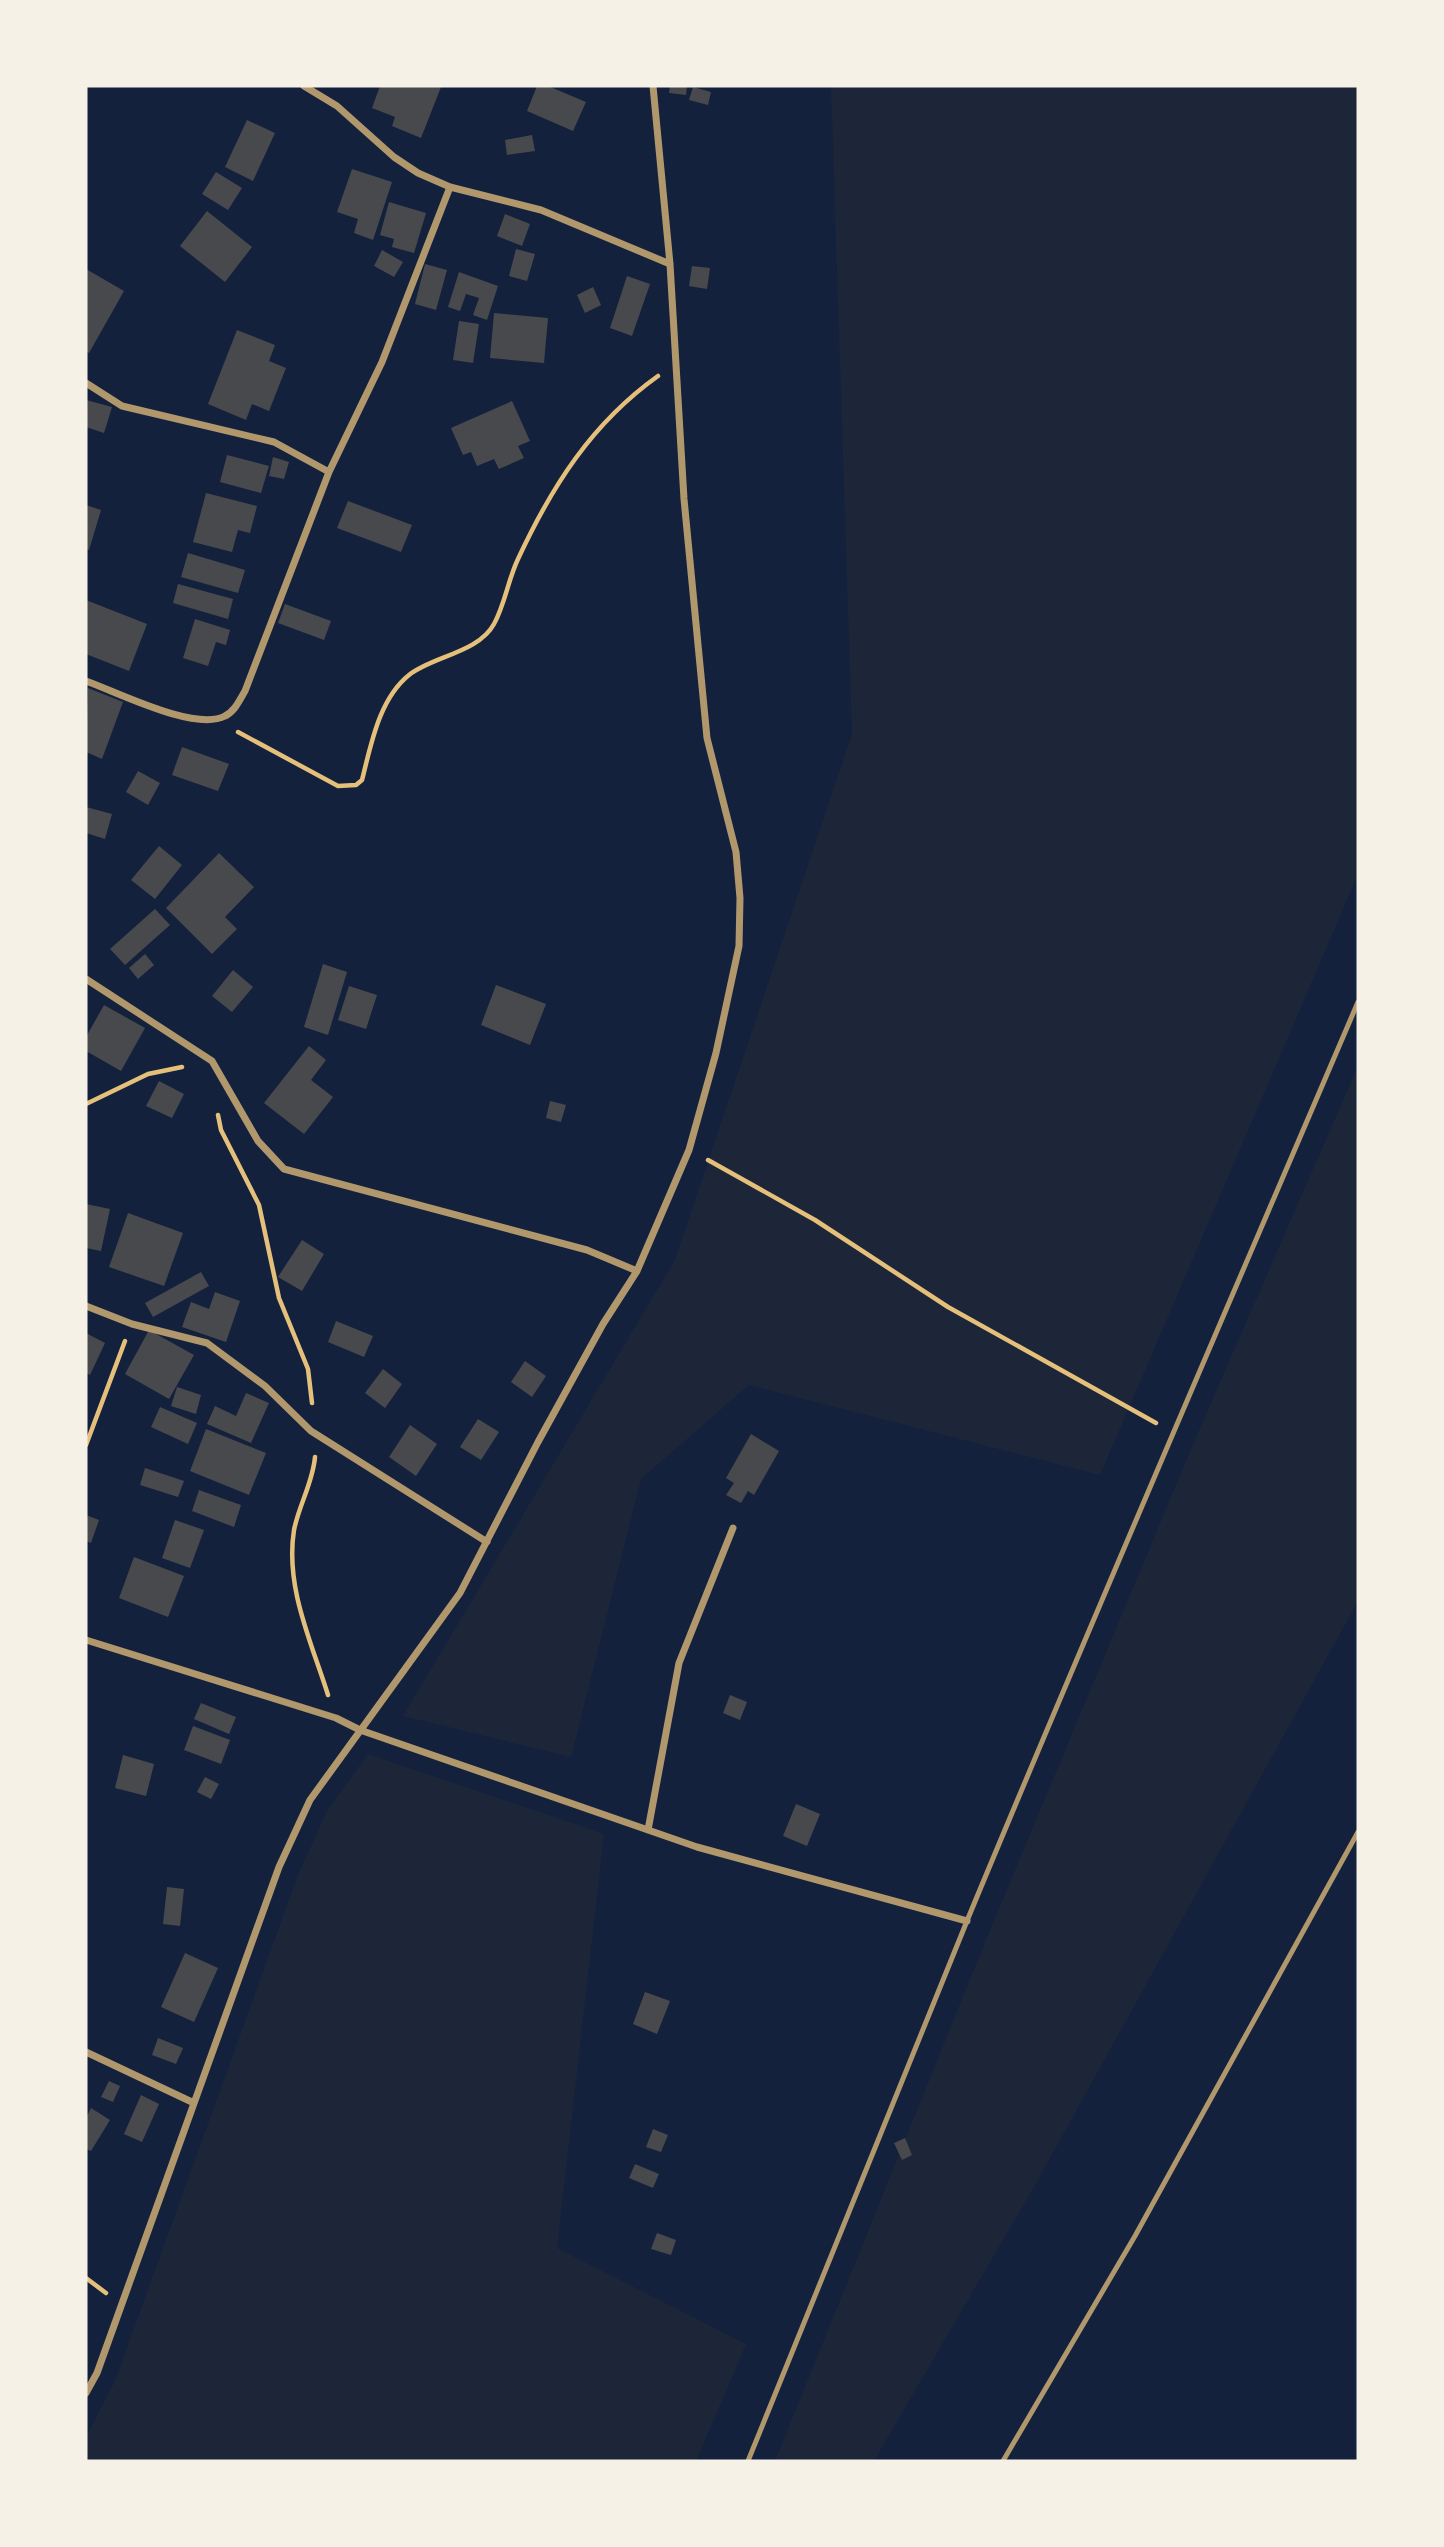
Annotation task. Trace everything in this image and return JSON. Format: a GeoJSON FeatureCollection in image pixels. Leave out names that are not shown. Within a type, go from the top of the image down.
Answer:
{"type":"FeatureCollection","features":[{"type":"Feature","properties":{"kind":"street"},"geometry":{"type":"LineString","coordinates":[[304,86],[364,126],[394,157],[418,173],[450,187],[541,210],[670,264]]}},
{"type":"Feature","properties":{"kind":"street"},"geometry":{"type":"LineString","coordinates":[[86,2393],[97,2373],[279,1867],[310,1800],[460,1593],[603,1324],[637,1271],[688,1150],[716,1054],[739,946],[740,898],[736,852],[706,738],[684,499],[670,264],[653,86]]}},
{"type":"Feature","properties":{"kind":"street"},"geometry":{"type":"LineString","coordinates":[[86,681],[195,720],[216,719],[233,710],[245,691],[329,472],[382,362],[450,187]]}},
{"type":"Feature","properties":{"kind":"street"},"geometry":{"type":"LineString","coordinates":[[86,383],[122,406],[274,442],[329,472]]}},
{"type":"Feature","properties":{"kind":"street"},"geometry":{"type":"LineString","coordinates":[[86,979],[212,1061],[258,1141],[284,1169],[587,1250],[637,1271]]}},
{"type":"Feature","properties":{"kind":"street"},"geometry":{"type":"LineString","coordinates":[[86,1306],[132,1324],[207,1343],[265,1386],[311,1431],[487,1542]]}},
{"type":"Feature","properties":{"kind":"street"},"geometry":{"type":"LineString","coordinates":[[648,1830],[679,1663],[733,1528]]}},
{"type":"Feature","properties":{"kind":"street"},"geometry":{"type":"LineString","coordinates":[[86,1640],[335,1718],[360,1730],[697,1847],[967,1921]]}},
{"type":"Feature","properties":{"kind":"street"},"geometry":{"type":"LineString","coordinates":[[86,2052],[194,2103]]}},
{"type":"Feature","properties":{"kind":"lane"},"geometry":{"type":"LineString","coordinates":[[747,2461],[852,2210],[967,1921],[1172,1432],[1358,1002]]}},
{"type":"Feature","properties":{"kind":"lane"},"geometry":{"type":"LineString","coordinates":[[1003,2461],[1135,2236],[1358,1832]]}},
{"type":"Feature","properties":{"kind":"path"},"geometry":{"type":"LineString","coordinates":[[216,719],[338,786],[356,785],[362,780],[375,732],[386,705],[406,677],[484,636],[494,624],[517,560],[582,445],[631,395],[675,363]]}},
{"type":"Feature","properties":{"kind":"path"},"geometry":{"type":"LineString","coordinates":[[86,1104],[148,1074],[212,1061]]}},
{"type":"Feature","properties":{"kind":"path"},"geometry":{"type":"LineString","coordinates":[[226,1087],[217,1117],[259,1205],[279,1298],[308,1369],[313,1389],[311,1431],[315,1465],[299,1507],[294,1532],[293,1575],[304,1622],[335,1718]]}},
{"type":"Feature","properties":{"kind":"path"},"geometry":{"type":"LineString","coordinates":[[688,1150],[815,1220],[948,1307],[1172,1432]]}},
{"type":"Feature","properties":{"kind":"path"},"geometry":{"type":"LineString","coordinates":[[86,1445],[132,1324]]}},
{"type":"Feature","properties":{"kind":"shaded area"},"geometry":{"type":"Polygon","coordinates":[[[831,86],[1358,86],[1358,874],[1100,1475],[749,1385],[641,1479],[571,1757],[403,1716],[675,1260],[852,734],[831,86]]]}},
{"type":"Feature","properties":{"kind":"shaded area"},"geometry":{"type":"Polygon","coordinates":[[[1358,1066],[1358,1601],[1038,2180],[874,2461],[775,2461],[990,1930],[1194,1442],[1358,1066]]]}},
{"type":"Feature","properties":{"kind":"shaded area"},"geometry":{"type":"Polygon","coordinates":[[[368,1754],[604,1834],[557,2248],[746,2344],[696,2461],[86,2461],[86,2437],[115,2381],[298,1875],[327,1811],[368,1754]]]}},
{"type":"Feature","properties":{"kind":"building"},"geometry":{"type":"Polygon","coordinates":[[[380,86],[441,87],[421,138],[392,126],[395,117],[372,108],[380,86]]]}},
{"type":"Feature","properties":{"kind":"building"},"geometry":{"type":"Polygon","coordinates":[[[537,86],[548,86],[586,102],[573,131],[527,111],[537,86]]]}},
{"type":"Feature","properties":{"kind":"building"},"geometry":{"type":"Polygon","coordinates":[[[670,86],[687,86],[686,95],[669,93],[670,86]]]}},
{"type":"Feature","properties":{"kind":"building"},"geometry":{"type":"Polygon","coordinates":[[[693,87],[711,92],[708,105],[689,100],[693,87]]]}},
{"type":"Feature","properties":{"kind":"building"},"geometry":{"type":"Polygon","coordinates":[[[247,120],[275,133],[253,181],[225,167],[247,120]]]}},
{"type":"Feature","properties":{"kind":"building"},"geometry":{"type":"Polygon","coordinates":[[[532,135],[535,151],[507,155],[505,140],[532,135]]]}},
{"type":"Feature","properties":{"kind":"building"},"geometry":{"type":"Polygon","coordinates":[[[352,169],[392,182],[373,240],[354,233],[358,219],[337,212],[352,169]]]}},
{"type":"Feature","properties":{"kind":"building"},"geometry":{"type":"Polygon","coordinates":[[[216,172],[242,188],[228,210],[202,194],[216,172]]]}},
{"type":"Feature","properties":{"kind":"building"},"geometry":{"type":"Polygon","coordinates":[[[389,202],[426,213],[414,253],[392,247],[394,239],[380,235],[389,202]]]}},
{"type":"Feature","properties":{"kind":"building"},"geometry":{"type":"Polygon","coordinates":[[[207,211],[252,247],[225,282],[180,246],[207,211]]]}},
{"type":"Feature","properties":{"kind":"building"},"geometry":{"type":"Polygon","coordinates":[[[505,214],[530,224],[522,246],[497,236],[505,214]]]}},
{"type":"Feature","properties":{"kind":"building"},"geometry":{"type":"Polygon","coordinates":[[[516,249],[535,254],[527,281],[509,276],[516,249]]]}},
{"type":"Feature","properties":{"kind":"building"},"geometry":{"type":"Polygon","coordinates":[[[382,250],[403,262],[394,277],[374,266],[382,250]]]}},
{"type":"Feature","properties":{"kind":"building"},"geometry":{"type":"Polygon","coordinates":[[[425,264],[447,270],[436,310],[415,304],[425,264]]]}},
{"type":"Feature","properties":{"kind":"building"},"geometry":{"type":"Polygon","coordinates":[[[692,266],[710,268],[707,289],[689,286],[692,266]]]}},
{"type":"Feature","properties":{"kind":"building"},"geometry":{"type":"Polygon","coordinates":[[[86,269],[124,291],[89,353],[86,352],[86,269]]]}},
{"type":"Feature","properties":{"kind":"building"},"geometry":{"type":"Polygon","coordinates":[[[459,272],[498,286],[487,320],[473,315],[479,298],[466,294],[460,311],[448,307],[459,272]]]}},
{"type":"Feature","properties":{"kind":"building"},"geometry":{"type":"Polygon","coordinates":[[[627,276],[650,284],[632,336],[610,328],[627,276]]]}},
{"type":"Feature","properties":{"kind":"building"},"geometry":{"type":"Polygon","coordinates":[[[593,287],[601,305],[585,313],[577,295],[593,287]]]}},
{"type":"Feature","properties":{"kind":"building"},"geometry":{"type":"Polygon","coordinates":[[[494,313],[548,318],[544,363],[490,358],[494,313]]]}},
{"type":"Feature","properties":{"kind":"building"},"geometry":{"type":"Polygon","coordinates":[[[459,321],[479,324],[473,363],[453,360],[459,321]]]}},
{"type":"Feature","properties":{"kind":"building"},"geometry":{"type":"Polygon","coordinates":[[[237,330],[275,345],[269,361],[286,368],[269,411],[252,404],[246,420],[208,404],[237,330]]]}},
{"type":"Feature","properties":{"kind":"building"},"geometry":{"type":"Polygon","coordinates":[[[86,400],[112,407],[104,433],[86,427],[86,400]]]}},
{"type":"Feature","properties":{"kind":"building"},"geometry":{"type":"Polygon","coordinates":[[[512,401],[530,441],[518,446],[524,458],[499,469],[494,459],[477,466],[471,452],[463,455],[451,428],[512,401]]]}},
{"type":"Feature","properties":{"kind":"building"},"geometry":{"type":"Polygon","coordinates":[[[227,455],[269,466],[261,493],[220,482],[227,455]]]}},
{"type":"Feature","properties":{"kind":"building"},"geometry":{"type":"Polygon","coordinates":[[[273,457],[289,462],[284,479],[269,476],[273,457]]]}},
{"type":"Feature","properties":{"kind":"building"},"geometry":{"type":"Polygon","coordinates":[[[206,493],[257,506],[250,533],[238,530],[232,552],[193,542],[206,493]]]}},
{"type":"Feature","properties":{"kind":"building"},"geometry":{"type":"Polygon","coordinates":[[[348,501],[412,525],[401,552],[337,528],[348,501]]]}},
{"type":"Feature","properties":{"kind":"building"},"geometry":{"type":"Polygon","coordinates":[[[86,505],[101,510],[89,550],[86,549],[86,505]]]}},
{"type":"Feature","properties":{"kind":"building"},"geometry":{"type":"Polygon","coordinates":[[[188,553],[245,570],[238,593],[181,577],[188,553]]]}},
{"type":"Feature","properties":{"kind":"building"},"geometry":{"type":"Polygon","coordinates":[[[178,584],[233,599],[228,619],[173,603],[178,584]]]}},
{"type":"Feature","properties":{"kind":"building"},"geometry":{"type":"Polygon","coordinates":[[[86,600],[147,624],[129,671],[86,654],[86,600]]]}},
{"type":"Feature","properties":{"kind":"building"},"geometry":{"type":"Polygon","coordinates":[[[285,604],[331,621],[324,640],[278,623],[285,604]]]}},
{"type":"Feature","properties":{"kind":"building"},"geometry":{"type":"Polygon","coordinates":[[[195,619],[230,630],[226,645],[216,642],[208,666],[183,658],[195,619]]]}},
{"type":"Feature","properties":{"kind":"building"},"geometry":{"type":"Polygon","coordinates":[[[88,688],[123,702],[102,759],[86,752],[88,688]]]}},
{"type":"Feature","properties":{"kind":"building"},"geometry":{"type":"Polygon","coordinates":[[[182,747],[229,764],[218,791],[172,775],[182,747]]]}},
{"type":"Feature","properties":{"kind":"building"},"geometry":{"type":"Polygon","coordinates":[[[138,771],[160,783],[148,805],[126,792],[138,771]]]}},
{"type":"Feature","properties":{"kind":"building"},"geometry":{"type":"Polygon","coordinates":[[[86,807],[112,814],[105,839],[86,833],[86,807]]]}},
{"type":"Feature","properties":{"kind":"building"},"geometry":{"type":"Polygon","coordinates":[[[159,846],[182,865],[155,899],[131,880],[159,846]]]}},
{"type":"Feature","properties":{"kind":"building"},"geometry":{"type":"Polygon","coordinates":[[[219,853],[254,887],[225,917],[237,929],[212,954],[166,908],[219,853]]]}},
{"type":"Feature","properties":{"kind":"building"},"geometry":{"type":"Polygon","coordinates":[[[155,909],[170,925],[125,965],[110,949],[155,909]]]}},
{"type":"Feature","properties":{"kind":"building"},"geometry":{"type":"Polygon","coordinates":[[[145,954],[154,965],[138,979],[129,968],[145,954]]]}},
{"type":"Feature","properties":{"kind":"building"},"geometry":{"type":"Polygon","coordinates":[[[323,964],[347,972],[328,1035],[304,1027],[323,964]]]}},
{"type":"Feature","properties":{"kind":"building"},"geometry":{"type":"Polygon","coordinates":[[[233,970],[253,987],[232,1012],[212,996],[233,970]]]}},
{"type":"Feature","properties":{"kind":"building"},"geometry":{"type":"Polygon","coordinates":[[[496,985],[546,1004],[530,1045],[481,1025],[496,985]]]}},
{"type":"Feature","properties":{"kind":"building"},"geometry":{"type":"Polygon","coordinates":[[[349,986],[377,995],[366,1029],[338,1020],[349,986]]]}},
{"type":"Feature","properties":{"kind":"building"},"geometry":{"type":"Polygon","coordinates":[[[104,1005],[145,1028],[121,1071],[86,1051],[86,1037],[104,1005]]]}},
{"type":"Feature","properties":{"kind":"building"},"geometry":{"type":"Polygon","coordinates":[[[309,1046],[326,1060],[311,1080],[333,1097],[304,1134],[264,1103],[309,1046]]]}},
{"type":"Feature","properties":{"kind":"building"},"geometry":{"type":"Polygon","coordinates":[[[159,1081],[184,1094],[172,1118],[146,1106],[159,1081]]]}},
{"type":"Feature","properties":{"kind":"building"},"geometry":{"type":"Polygon","coordinates":[[[550,1101],[566,1105],[561,1122],[546,1118],[550,1101]]]}},
{"type":"Feature","properties":{"kind":"building"},"geometry":{"type":"Polygon","coordinates":[[[86,1204],[110,1209],[101,1251],[86,1248],[86,1204]]]}},
{"type":"Feature","properties":{"kind":"building"},"geometry":{"type":"Polygon","coordinates":[[[128,1213],[183,1233],[164,1286],[109,1267],[128,1213]]]}},
{"type":"Feature","properties":{"kind":"building"},"geometry":{"type":"Polygon","coordinates":[[[302,1240],[324,1254],[302,1291],[278,1277],[302,1240]]]}},
{"type":"Feature","properties":{"kind":"building"},"geometry":{"type":"Polygon","coordinates":[[[201,1272],[209,1286],[153,1317],[145,1303],[201,1272]]]}},
{"type":"Feature","properties":{"kind":"building"},"geometry":{"type":"Polygon","coordinates":[[[215,1292],[240,1301],[226,1342],[182,1327],[191,1302],[209,1309],[215,1292]]]}},
{"type":"Feature","properties":{"kind":"building"},"geometry":{"type":"Polygon","coordinates":[[[336,1321],[373,1336],[364,1357],[328,1342],[336,1321]]]}},
{"type":"Feature","properties":{"kind":"building"},"geometry":{"type":"Polygon","coordinates":[[[149,1330],[194,1355],[169,1399],[125,1374],[149,1330]]]}},
{"type":"Feature","properties":{"kind":"building"},"geometry":{"type":"Polygon","coordinates":[[[86,1333],[105,1343],[90,1375],[86,1373],[86,1333]]]}},
{"type":"Feature","properties":{"kind":"building"},"geometry":{"type":"Polygon","coordinates":[[[525,1361],[546,1376],[532,1397],[511,1382],[525,1361]]]}},
{"type":"Feature","properties":{"kind":"building"},"geometry":{"type":"Polygon","coordinates":[[[383,1369],[402,1384],[385,1408],[365,1393],[383,1369]]]}},
{"type":"Feature","properties":{"kind":"building"},"geometry":{"type":"Polygon","coordinates":[[[177,1387],[201,1395],[196,1414],[171,1406],[177,1387]]]}},
{"type":"Feature","properties":{"kind":"building"},"geometry":{"type":"Polygon","coordinates":[[[246,1393],[269,1403],[251,1443],[207,1424],[215,1406],[236,1416],[246,1393]]]}},
{"type":"Feature","properties":{"kind":"building"},"geometry":{"type":"Polygon","coordinates":[[[160,1407],[197,1423],[188,1444],[151,1427],[160,1407]]]}},
{"type":"Feature","properties":{"kind":"building"},"geometry":{"type":"Polygon","coordinates":[[[478,1419],[499,1432],[481,1460],[460,1447],[478,1419]]]}},
{"type":"Feature","properties":{"kind":"building"},"geometry":{"type":"Polygon","coordinates":[[[410,1425],[437,1444],[416,1476],[389,1457],[410,1425]]]}},
{"type":"Feature","properties":{"kind":"building"},"geometry":{"type":"Polygon","coordinates":[[[206,1429],[266,1453],[249,1495],[190,1471],[206,1429]]]}},
{"type":"Feature","properties":{"kind":"building"},"geometry":{"type":"Polygon","coordinates":[[[751,1434],[779,1451],[754,1495],[748,1491],[741,1503],[726,1495],[734,1483],[726,1478],[751,1434]]]}},
{"type":"Feature","properties":{"kind":"building"},"geometry":{"type":"Polygon","coordinates":[[[145,1468],[184,1481],[178,1497],[140,1485],[145,1468]]]}},
{"type":"Feature","properties":{"kind":"building"},"geometry":{"type":"Polygon","coordinates":[[[199,1490],[241,1505],[234,1527],[192,1511],[199,1490]]]}},
{"type":"Feature","properties":{"kind":"building"},"geometry":{"type":"Polygon","coordinates":[[[86,1515],[99,1520],[91,1543],[86,1541],[86,1515]]]}},
{"type":"Feature","properties":{"kind":"building"},"geometry":{"type":"Polygon","coordinates":[[[175,1520],[204,1530],[190,1568],[162,1558],[175,1520]]]}},
{"type":"Feature","properties":{"kind":"building"},"geometry":{"type":"Polygon","coordinates":[[[134,1557],[184,1576],[168,1617],[119,1598],[134,1557]]]}},
{"type":"Feature","properties":{"kind":"building"},"geometry":{"type":"Polygon","coordinates":[[[730,1695],[747,1702],[740,1720],[723,1713],[730,1695]]]}},
{"type":"Feature","properties":{"kind":"building"},"geometry":{"type":"Polygon","coordinates":[[[201,1703],[236,1717],[229,1734],[194,1719],[201,1703]]]}},
{"type":"Feature","properties":{"kind":"building"},"geometry":{"type":"Polygon","coordinates":[[[193,1726],[230,1740],[221,1764],[184,1750],[193,1726]]]}},
{"type":"Feature","properties":{"kind":"building"},"geometry":{"type":"Polygon","coordinates":[[[123,1755],[154,1764],[146,1796],[115,1788],[123,1755]]]}},
{"type":"Feature","properties":{"kind":"building"},"geometry":{"type":"Polygon","coordinates":[[[205,1777],[219,1784],[211,1799],[197,1792],[205,1777]]]}},
{"type":"Feature","properties":{"kind":"building"},"geometry":{"type":"Polygon","coordinates":[[[796,1804],[820,1814],[807,1846],[783,1836],[796,1804]]]}},
{"type":"Feature","properties":{"kind":"building"},"geometry":{"type":"Polygon","coordinates":[[[167,1887],[184,1889],[180,1926],[163,1924],[167,1887]]]}},
{"type":"Feature","properties":{"kind":"building"},"geometry":{"type":"Polygon","coordinates":[[[185,1953],[218,1968],[194,2022],[161,2007],[185,1953]]]}},
{"type":"Feature","properties":{"kind":"building"},"geometry":{"type":"Polygon","coordinates":[[[645,1992],[670,2001],[657,2034],[633,2024],[645,1992]]]}},
{"type":"Feature","properties":{"kind":"building"},"geometry":{"type":"Polygon","coordinates":[[[158,2038],[183,2048],[176,2064],[152,2055],[158,2038]]]}},
{"type":"Feature","properties":{"kind":"building"},"geometry":{"type":"Polygon","coordinates":[[[109,2081],[120,2086],[113,2102],[101,2097],[109,2081]]]}},
{"type":"Feature","properties":{"kind":"building"},"geometry":{"type":"Polygon","coordinates":[[[141,2095],[159,2104],[142,2142],[124,2134],[141,2095]]]}},
{"type":"Feature","properties":{"kind":"building"},"geometry":{"type":"Polygon","coordinates":[[[91,2108],[110,2120],[91,2151],[86,2149],[86,2118],[91,2108]]]}},
{"type":"Feature","properties":{"kind":"building"},"geometry":{"type":"Polygon","coordinates":[[[653,2129],[668,2135],[661,2152],[646,2147],[653,2129]]]}},
{"type":"Feature","properties":{"kind":"building"},"geometry":{"type":"Polygon","coordinates":[[[905,2138],[912,2155],[902,2160],[894,2143],[905,2138]]]}},
{"type":"Feature","properties":{"kind":"building"},"geometry":{"type":"Polygon","coordinates":[[[635,2164],[659,2174],[653,2188],[629,2178],[635,2164]]]}},
{"type":"Feature","properties":{"kind":"building"},"geometry":{"type":"Polygon","coordinates":[[[657,2233],[676,2240],[671,2255],[651,2249],[657,2233]]]}}]}
